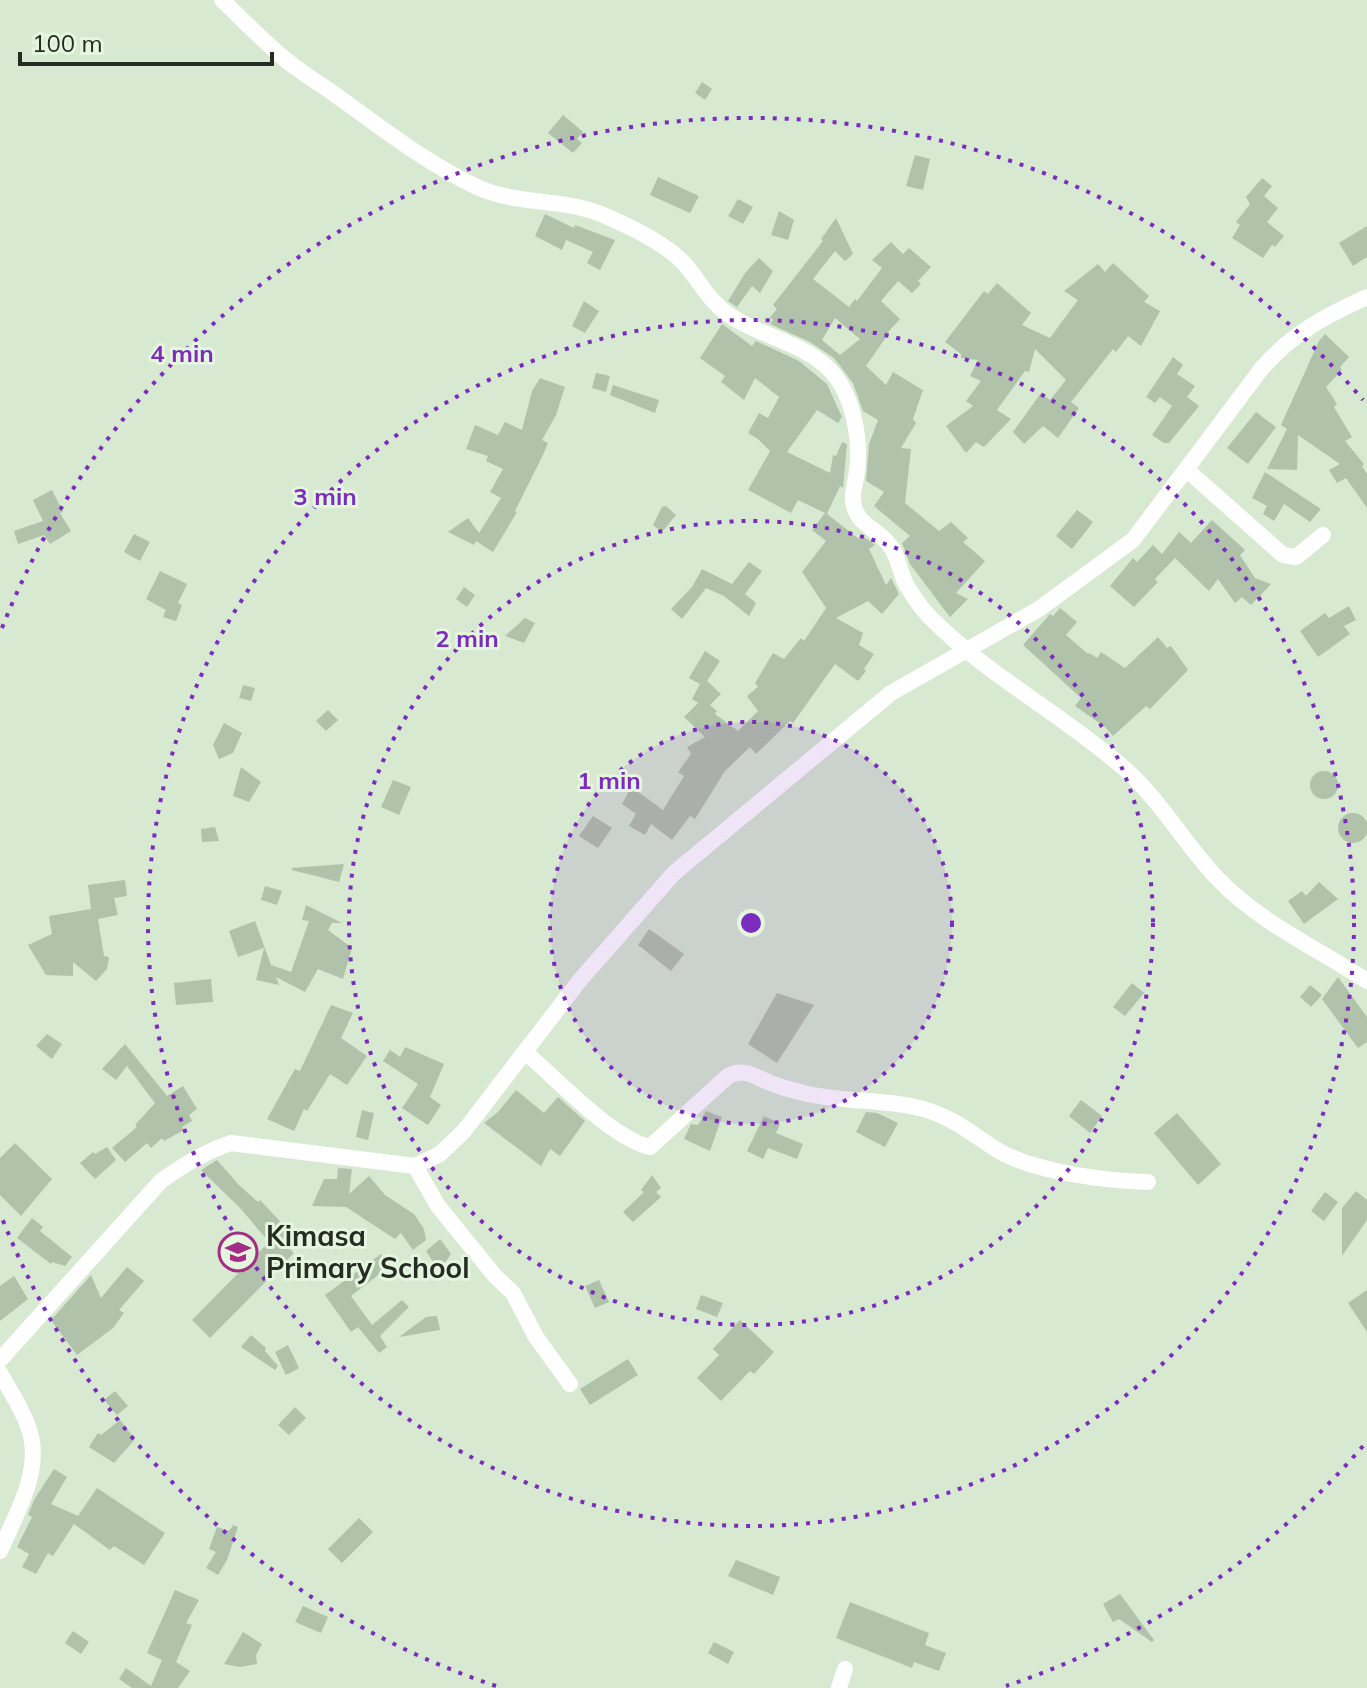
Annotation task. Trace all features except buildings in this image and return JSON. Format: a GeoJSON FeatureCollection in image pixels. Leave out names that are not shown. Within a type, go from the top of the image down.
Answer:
{"type":"FeatureCollection","features":[{"type":"Feature","properties":{"kind":"street"},"geometry":{"type":"LineString","coordinates":[[222,0],[286,60],[389,136],[489,192],[597,212],[637,231],[687,266],[698,283],[729,315],[805,352],[828,368],[840,384],[850,407],[857,440],[857,471],[851,495],[855,510],[861,521],[888,542],[896,554],[906,585],[935,622],[998,675],[1091,740],[1129,772],[1160,805],[1216,876],[1253,911],[1367,981]]}},
{"type":"Feature","properties":{"kind":"street"},"geometry":{"type":"LineString","coordinates":[[0,1360],[161,1181],[188,1161],[210,1150],[231,1143],[415,1166],[440,1154],[464,1131],[580,980],[674,873],[891,693],[1039,609],[1133,540],[1283,344],[1309,326],[1367,297]]}},
{"type":"Feature","properties":{"kind":"street"},"geometry":{"type":"LineString","coordinates":[[1187,470],[1283,555],[1296,557],[1323,535]]}},
{"type":"Feature","properties":{"kind":"street"},"geometry":{"type":"LineString","coordinates":[[525,1052],[618,1132],[636,1144],[650,1147],[728,1076],[748,1072],[773,1084],[807,1094],[926,1110],[957,1121],[999,1151],[1023,1162],[1114,1181],[1148,1182]]}},
{"type":"Feature","properties":{"kind":"street"},"geometry":{"type":"LineString","coordinates":[[415,1166],[438,1206],[495,1276],[513,1293],[536,1337],[570,1384]]}},
{"type":"Feature","properties":{"kind":"street"},"geometry":{"type":"LineString","coordinates":[[0,1373],[29,1428],[34,1451],[31,1473],[0,1551]]}},
{"type":"Feature","properties":{"kind":"street"},"geometry":{"type":"LineString","coordinates":[[839,1688],[845,1669]]}},
{"type":"Feature","properties":{"kind":"place","name":"Kimasa Primary School"},"geometry":{"type":"Point","coordinates":[238,1252]}}]}
